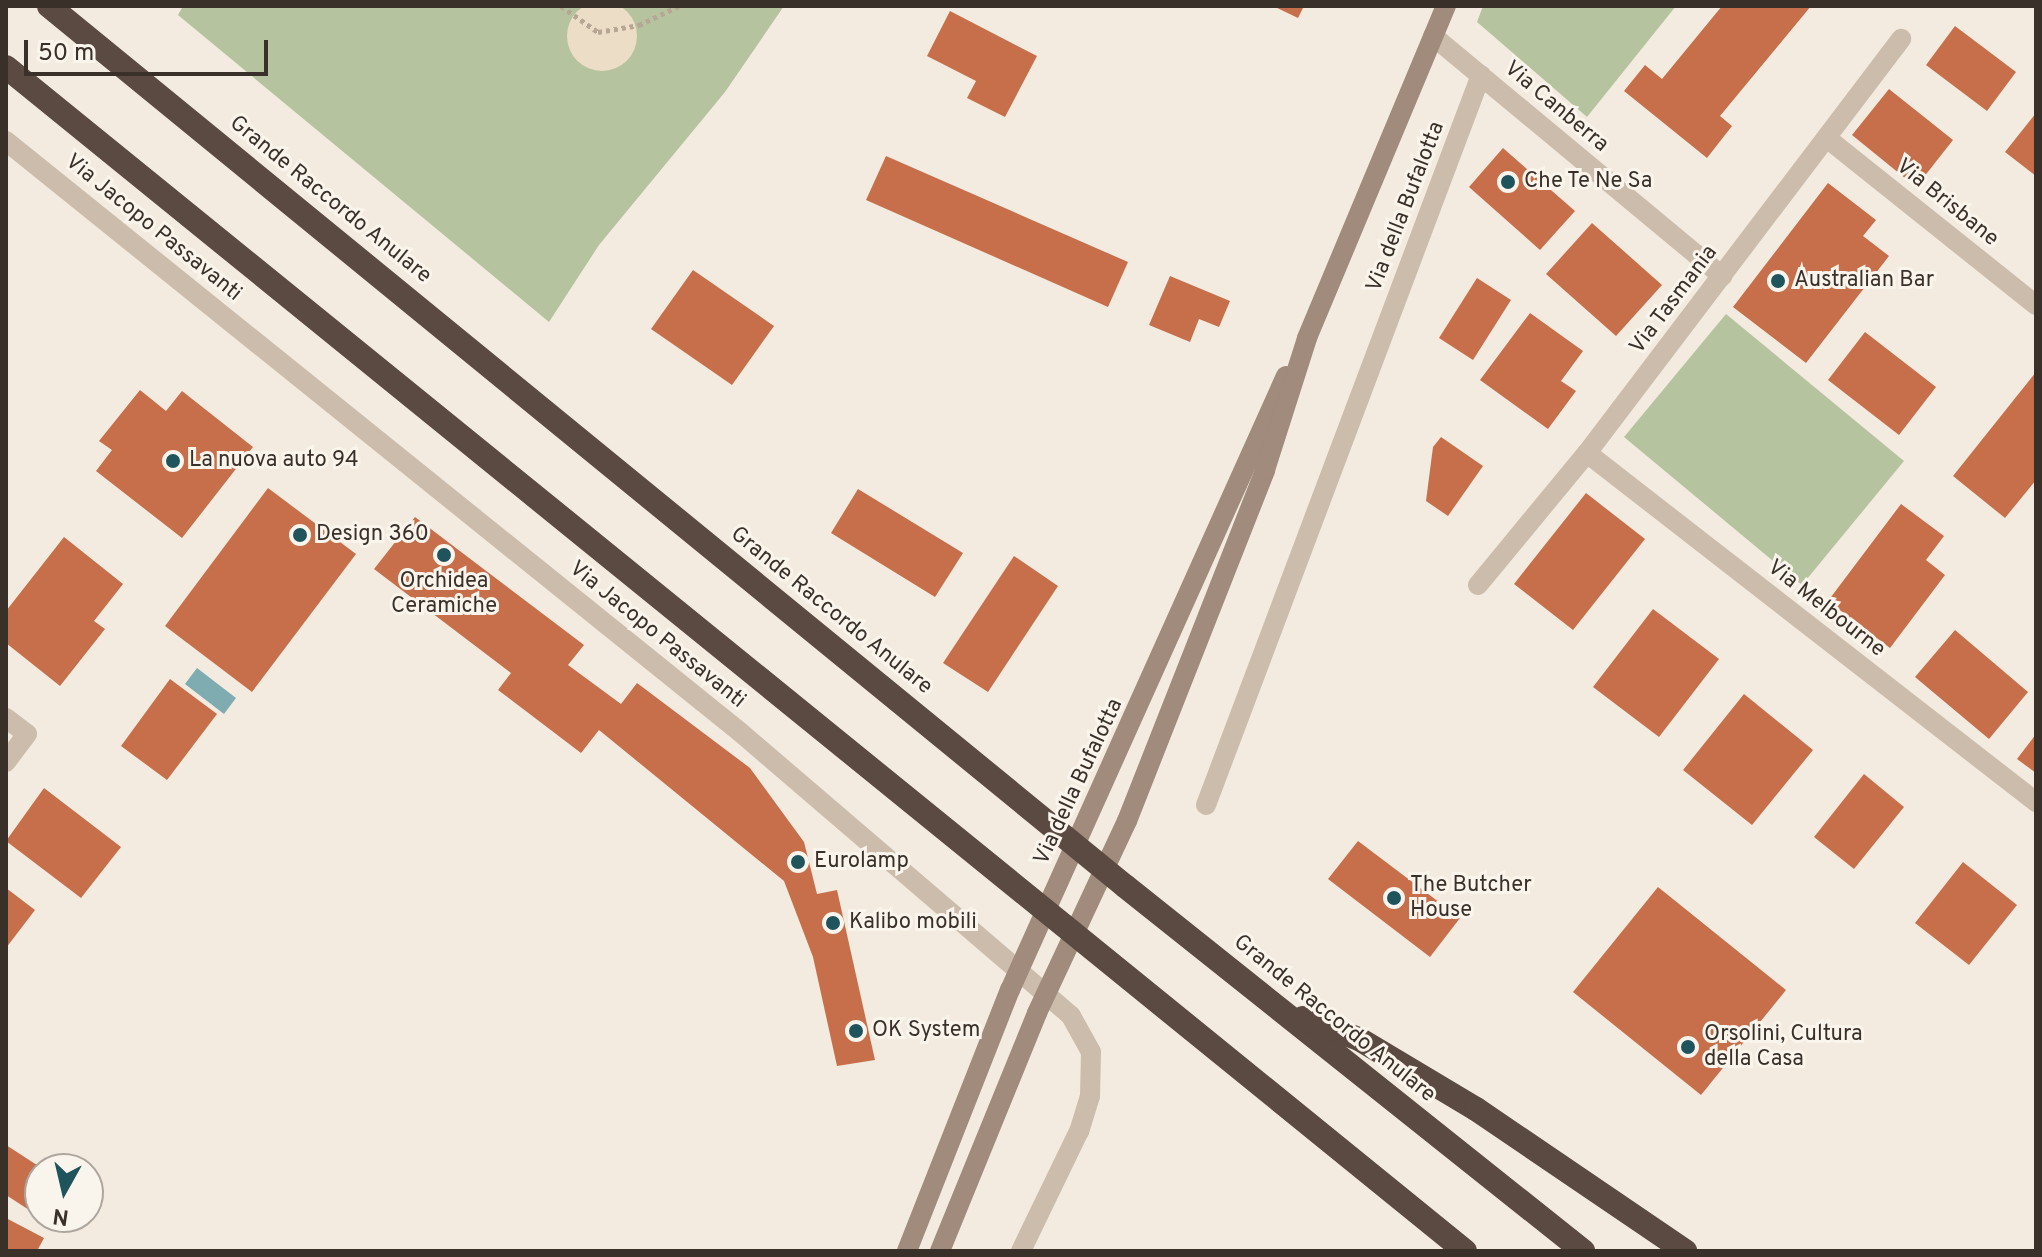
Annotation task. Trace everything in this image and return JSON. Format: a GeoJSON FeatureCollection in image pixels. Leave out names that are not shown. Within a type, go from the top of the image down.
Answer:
{"type":"FeatureCollection","features":[{"type":"Feature","properties":{"kind":"highway","name":"Grande Raccordo Anulare"},"geometry":{"type":"LineString","coordinates":[[49,6],[1027,805],[1583,1251]]}},
{"type":"Feature","properties":{"kind":"highway"},"geometry":{"type":"LineString","coordinates":[[6,67],[1465,1251]]}},
{"type":"Feature","properties":{"kind":"highway"},"geometry":{"type":"LineString","coordinates":[[1280,1009],[1359,1039],[1426,1078],[1685,1251]]}},
{"type":"Feature","properties":{"kind":"street","name":"Via della Bufalotta"},"geometry":{"type":"LineString","coordinates":[[940,1251],[1037,1013],[1127,821],[1265,470],[1307,338],[1446,6]]}},
{"type":"Feature","properties":{"kind":"street","name":"Via Canberra"},"geometry":{"type":"LineString","coordinates":[[1433,36],[1722,276]]}},
{"type":"Feature","properties":{"kind":"street","name":"Via Tasmania"},"geometry":{"type":"LineString","coordinates":[[1478,585],[1587,453],[1901,39]]}},
{"type":"Feature","properties":{"kind":"street","name":"Via della Bufalotta"},"geometry":{"type":"LineString","coordinates":[[1206,805],[1481,75]]}},
{"type":"Feature","properties":{"kind":"street","name":"Via Brisbane"},"geometry":{"type":"LineString","coordinates":[[1828,139],[2036,305]]}},
{"type":"Feature","properties":{"kind":"street","name":"Via Jacopo Passavanti"},"geometry":{"type":"LineString","coordinates":[[6,141],[728,723],[987,941],[1071,1016],[1091,1052],[1092,1084],[1079,1131],[1021,1251]]}},
{"type":"Feature","properties":{"kind":"street","name":"Via della Bufalotta"},"geometry":{"type":"LineString","coordinates":[[907,1251],[1010,990],[1182,612],[1271,402],[1307,338]]}},
{"type":"Feature","properties":{"kind":"street","name":"Via Melbourne"},"geometry":{"type":"LineString","coordinates":[[1587,453],[2036,802]]}},
{"type":"Feature","properties":{"kind":"street"},"geometry":{"type":"LineString","coordinates":[[6,718],[27,734],[6,762]]}},
{"type":"Feature","properties":{"kind":"path"},"geometry":{"type":"LineString","coordinates":[[561,6],[598,32],[639,25],[679,6]]}},
{"type":"Feature","properties":{"kind":"green space"},"geometry":{"type":"Polygon","coordinates":[[[183,6],[784,6],[725,92],[599,245],[549,322],[178,15],[183,6]]]}},
{"type":"Feature","properties":{"kind":"green space"},"geometry":{"type":"Polygon","coordinates":[[[1483,6],[1676,6],[1587,117],[1477,22],[1483,6]]]}},
{"type":"Feature","properties":{"kind":"green space"},"geometry":{"type":"Polygon","coordinates":[[[1726,314],[1904,461],[1802,585],[1624,437],[1726,314]]]}},
{"type":"Feature","properties":{"kind":"shaded area"},"geometry":{"type":"Polygon","coordinates":[[[602,1],[627,11],[637,36],[627,61],[602,71],[577,61],[567,36],[577,11],[602,1]]]}},
{"type":"Feature","properties":{"kind":"water"},"geometry":{"type":"Polygon","coordinates":[[[197,668],[236,698],[224,714],[185,684],[197,668]]]}},
{"type":"Feature","properties":{"kind":"building"},"geometry":{"type":"Polygon","coordinates":[[[1273,6],[1304,6],[1298,18],[1273,6]]]}},
{"type":"Feature","properties":{"kind":"building"},"geometry":{"type":"Polygon","coordinates":[[[1722,6],[1811,6],[1720,116],[1732,126],[1707,158],[1624,91],[1645,65],[1662,79],[1722,6]]]}},
{"type":"Feature","properties":{"kind":"building"},"geometry":{"type":"Polygon","coordinates":[[[950,11],[1037,56],[1005,117],[967,98],[976,81],[927,56],[950,11]]]}},
{"type":"Feature","properties":{"kind":"building"},"geometry":{"type":"Polygon","coordinates":[[[1955,26],[2016,72],[1987,111],[1926,65],[1955,26]]]}},
{"type":"Feature","properties":{"kind":"building"},"geometry":{"type":"Polygon","coordinates":[[[1889,89],[1953,140],[1916,187],[1852,135],[1889,89]]]}},
{"type":"Feature","properties":{"kind":"building"},"geometry":{"type":"Polygon","coordinates":[[[2036,113],[2036,176],[2005,152],[2036,113]]]}},
{"type":"Feature","properties":{"kind":"building"},"geometry":{"type":"Polygon","coordinates":[[[1503,148],[1575,211],[1540,250],[1469,187],[1503,148]]]}},
{"type":"Feature","properties":{"kind":"building"},"geometry":{"type":"Polygon","coordinates":[[[886,156],[1128,262],[1108,307],[866,200],[886,156]]]}},
{"type":"Feature","properties":{"kind":"building"},"geometry":{"type":"Polygon","coordinates":[[[1828,183],[1876,220],[1863,236],[1889,256],[1806,363],[1733,307],[1828,183]]]}},
{"type":"Feature","properties":{"kind":"building"},"geometry":{"type":"Polygon","coordinates":[[[1592,223],[1662,285],[1616,336],[1546,274],[1592,223]]]}},
{"type":"Feature","properties":{"kind":"building"},"geometry":{"type":"Polygon","coordinates":[[[693,270],[774,326],[732,385],[651,329],[693,270]]]}},
{"type":"Feature","properties":{"kind":"building"},"geometry":{"type":"Polygon","coordinates":[[[1170,276],[1230,301],[1219,327],[1199,319],[1190,342],[1149,325],[1170,276]]]}},
{"type":"Feature","properties":{"kind":"building"},"geometry":{"type":"Polygon","coordinates":[[[1477,278],[1511,300],[1473,360],[1439,338],[1477,278]]]}},
{"type":"Feature","properties":{"kind":"building"},"geometry":{"type":"Polygon","coordinates":[[[1530,313],[1583,351],[1561,381],[1576,391],[1548,429],[1480,380],[1530,313]]]}},
{"type":"Feature","properties":{"kind":"building"},"geometry":{"type":"Polygon","coordinates":[[[1865,332],[1936,387],[1899,435],[1828,380],[1865,332]]]}},
{"type":"Feature","properties":{"kind":"building"},"geometry":{"type":"Polygon","coordinates":[[[2036,372],[2036,480],[2005,518],[1953,476],[2036,372]]]}},
{"type":"Feature","properties":{"kind":"building","name":"La nuova auto 94"},"geometry":{"type":"Polygon","coordinates":[[[140,390],[166,411],[182,391],[253,447],[182,538],[96,471],[112,450],[99,441],[140,390]]]}},
{"type":"Feature","properties":{"kind":"building"},"geometry":{"type":"Polygon","coordinates":[[[1441,437],[1483,466],[1448,516],[1426,501],[1433,447],[1441,437]]]}},
{"type":"Feature","properties":{"kind":"building"},"geometry":{"type":"Polygon","coordinates":[[[268,488],[356,554],[252,692],[165,626],[268,488]]]}},
{"type":"Feature","properties":{"kind":"building"},"geometry":{"type":"Polygon","coordinates":[[[858,489],[963,553],[935,597],[831,533],[858,489]]]}},
{"type":"Feature","properties":{"kind":"building"},"geometry":{"type":"Polygon","coordinates":[[[1586,493],[1645,539],[1573,630],[1514,584],[1586,493]]]}},
{"type":"Feature","properties":{"kind":"building"},"geometry":{"type":"Polygon","coordinates":[[[1901,504],[1944,536],[1926,560],[1945,575],[1890,648],[1828,601],[1901,504]]]}},
{"type":"Feature","properties":{"kind":"building"},"geometry":{"type":"Polygon","coordinates":[[[415,517],[584,645],[568,665],[621,704],[637,683],[750,768],[804,842],[817,894],[837,890],[875,1060],[837,1066],[813,957],[784,881],[599,730],[581,753],[498,690],[511,673],[374,569],[415,517]]]}},
{"type":"Feature","properties":{"kind":"building"},"geometry":{"type":"Polygon","coordinates":[[[64,537],[123,584],[94,621],[105,629],[60,686],[6,643],[6,611],[64,537]]]}},
{"type":"Feature","properties":{"kind":"building"},"geometry":{"type":"Polygon","coordinates":[[[1014,556],[1058,586],[988,692],[943,663],[1014,556]]]}},
{"type":"Feature","properties":{"kind":"building"},"geometry":{"type":"Polygon","coordinates":[[[1653,609],[1719,659],[1659,737],[1593,687],[1653,609]]]}},
{"type":"Feature","properties":{"kind":"building"},"geometry":{"type":"Polygon","coordinates":[[[1955,630],[2028,692],[1989,739],[1915,677],[1955,630]]]}},
{"type":"Feature","properties":{"kind":"building"},"geometry":{"type":"Polygon","coordinates":[[[170,679],[217,714],[167,780],[121,746],[170,679]]]}},
{"type":"Feature","properties":{"kind":"building"},"geometry":{"type":"Polygon","coordinates":[[[1744,694],[1813,750],[1752,825],[1683,770],[1744,694]]]}},
{"type":"Feature","properties":{"kind":"building"},"geometry":{"type":"Polygon","coordinates":[[[2036,734],[2036,773],[2017,759],[2036,734]]]}},
{"type":"Feature","properties":{"kind":"building"},"geometry":{"type":"Polygon","coordinates":[[[1864,774],[1904,807],[1854,869],[1814,837],[1864,774]]]}},
{"type":"Feature","properties":{"kind":"building"},"geometry":{"type":"Polygon","coordinates":[[[44,788],[121,847],[81,898],[6,841],[44,788]]]}},
{"type":"Feature","properties":{"kind":"building","name":"The Butcher House"},"geometry":{"type":"Polygon","coordinates":[[[1358,841],[1460,918],[1430,957],[1328,879],[1358,841]]]}},
{"type":"Feature","properties":{"kind":"building"},"geometry":{"type":"Polygon","coordinates":[[[1963,862],[2017,905],[1969,965],[1915,923],[1963,862]]]}},
{"type":"Feature","properties":{"kind":"building"},"geometry":{"type":"Polygon","coordinates":[[[1658,887],[1786,990],[1701,1095],[1573,992],[1658,887]]]}},
{"type":"Feature","properties":{"kind":"building"},"geometry":{"type":"Polygon","coordinates":[[[6,888],[35,910],[6,948],[6,888]]]}},
{"type":"Feature","properties":{"kind":"building"},"geometry":{"type":"Polygon","coordinates":[[[6,1145],[24,1157],[24,1207],[6,1195],[6,1145]]]}},
{"type":"Feature","properties":{"kind":"building"},"geometry":{"type":"Polygon","coordinates":[[[6,1218],[24,1227],[24,1233],[34,1233],[44,1238],[37,1251],[6,1251],[6,1218]]]}},
{"type":"Feature","properties":{"kind":"place","name":"Che Te Ne Sa"},"geometry":{"type":"Point","coordinates":[1508,182]}},
{"type":"Feature","properties":{"kind":"place","name":"Australian Bar"},"geometry":{"type":"Point","coordinates":[1778,281]}},
{"type":"Feature","properties":{"kind":"place","name":"La nuova auto 94"},"geometry":{"type":"Point","coordinates":[173,461]}},
{"type":"Feature","properties":{"kind":"place","name":"Design 360"},"geometry":{"type":"Point","coordinates":[300,535]}},
{"type":"Feature","properties":{"kind":"place","name":"Orchidea Ceramiche"},"geometry":{"type":"Point","coordinates":[444,555]}},
{"type":"Feature","properties":{"kind":"place","name":"Eurolamp"},"geometry":{"type":"Point","coordinates":[798,862]}},
{"type":"Feature","properties":{"kind":"place","name":"The Butcher House"},"geometry":{"type":"Point","coordinates":[1394,898]}},
{"type":"Feature","properties":{"kind":"place","name":"Kalibo mobili"},"geometry":{"type":"Point","coordinates":[833,923]}},
{"type":"Feature","properties":{"kind":"place","name":"OK System"},"geometry":{"type":"Point","coordinates":[856,1031]}},
{"type":"Feature","properties":{"kind":"place","name":"Orsolini, Cultura della Casa"},"geometry":{"type":"Point","coordinates":[1688,1047]}}]}
